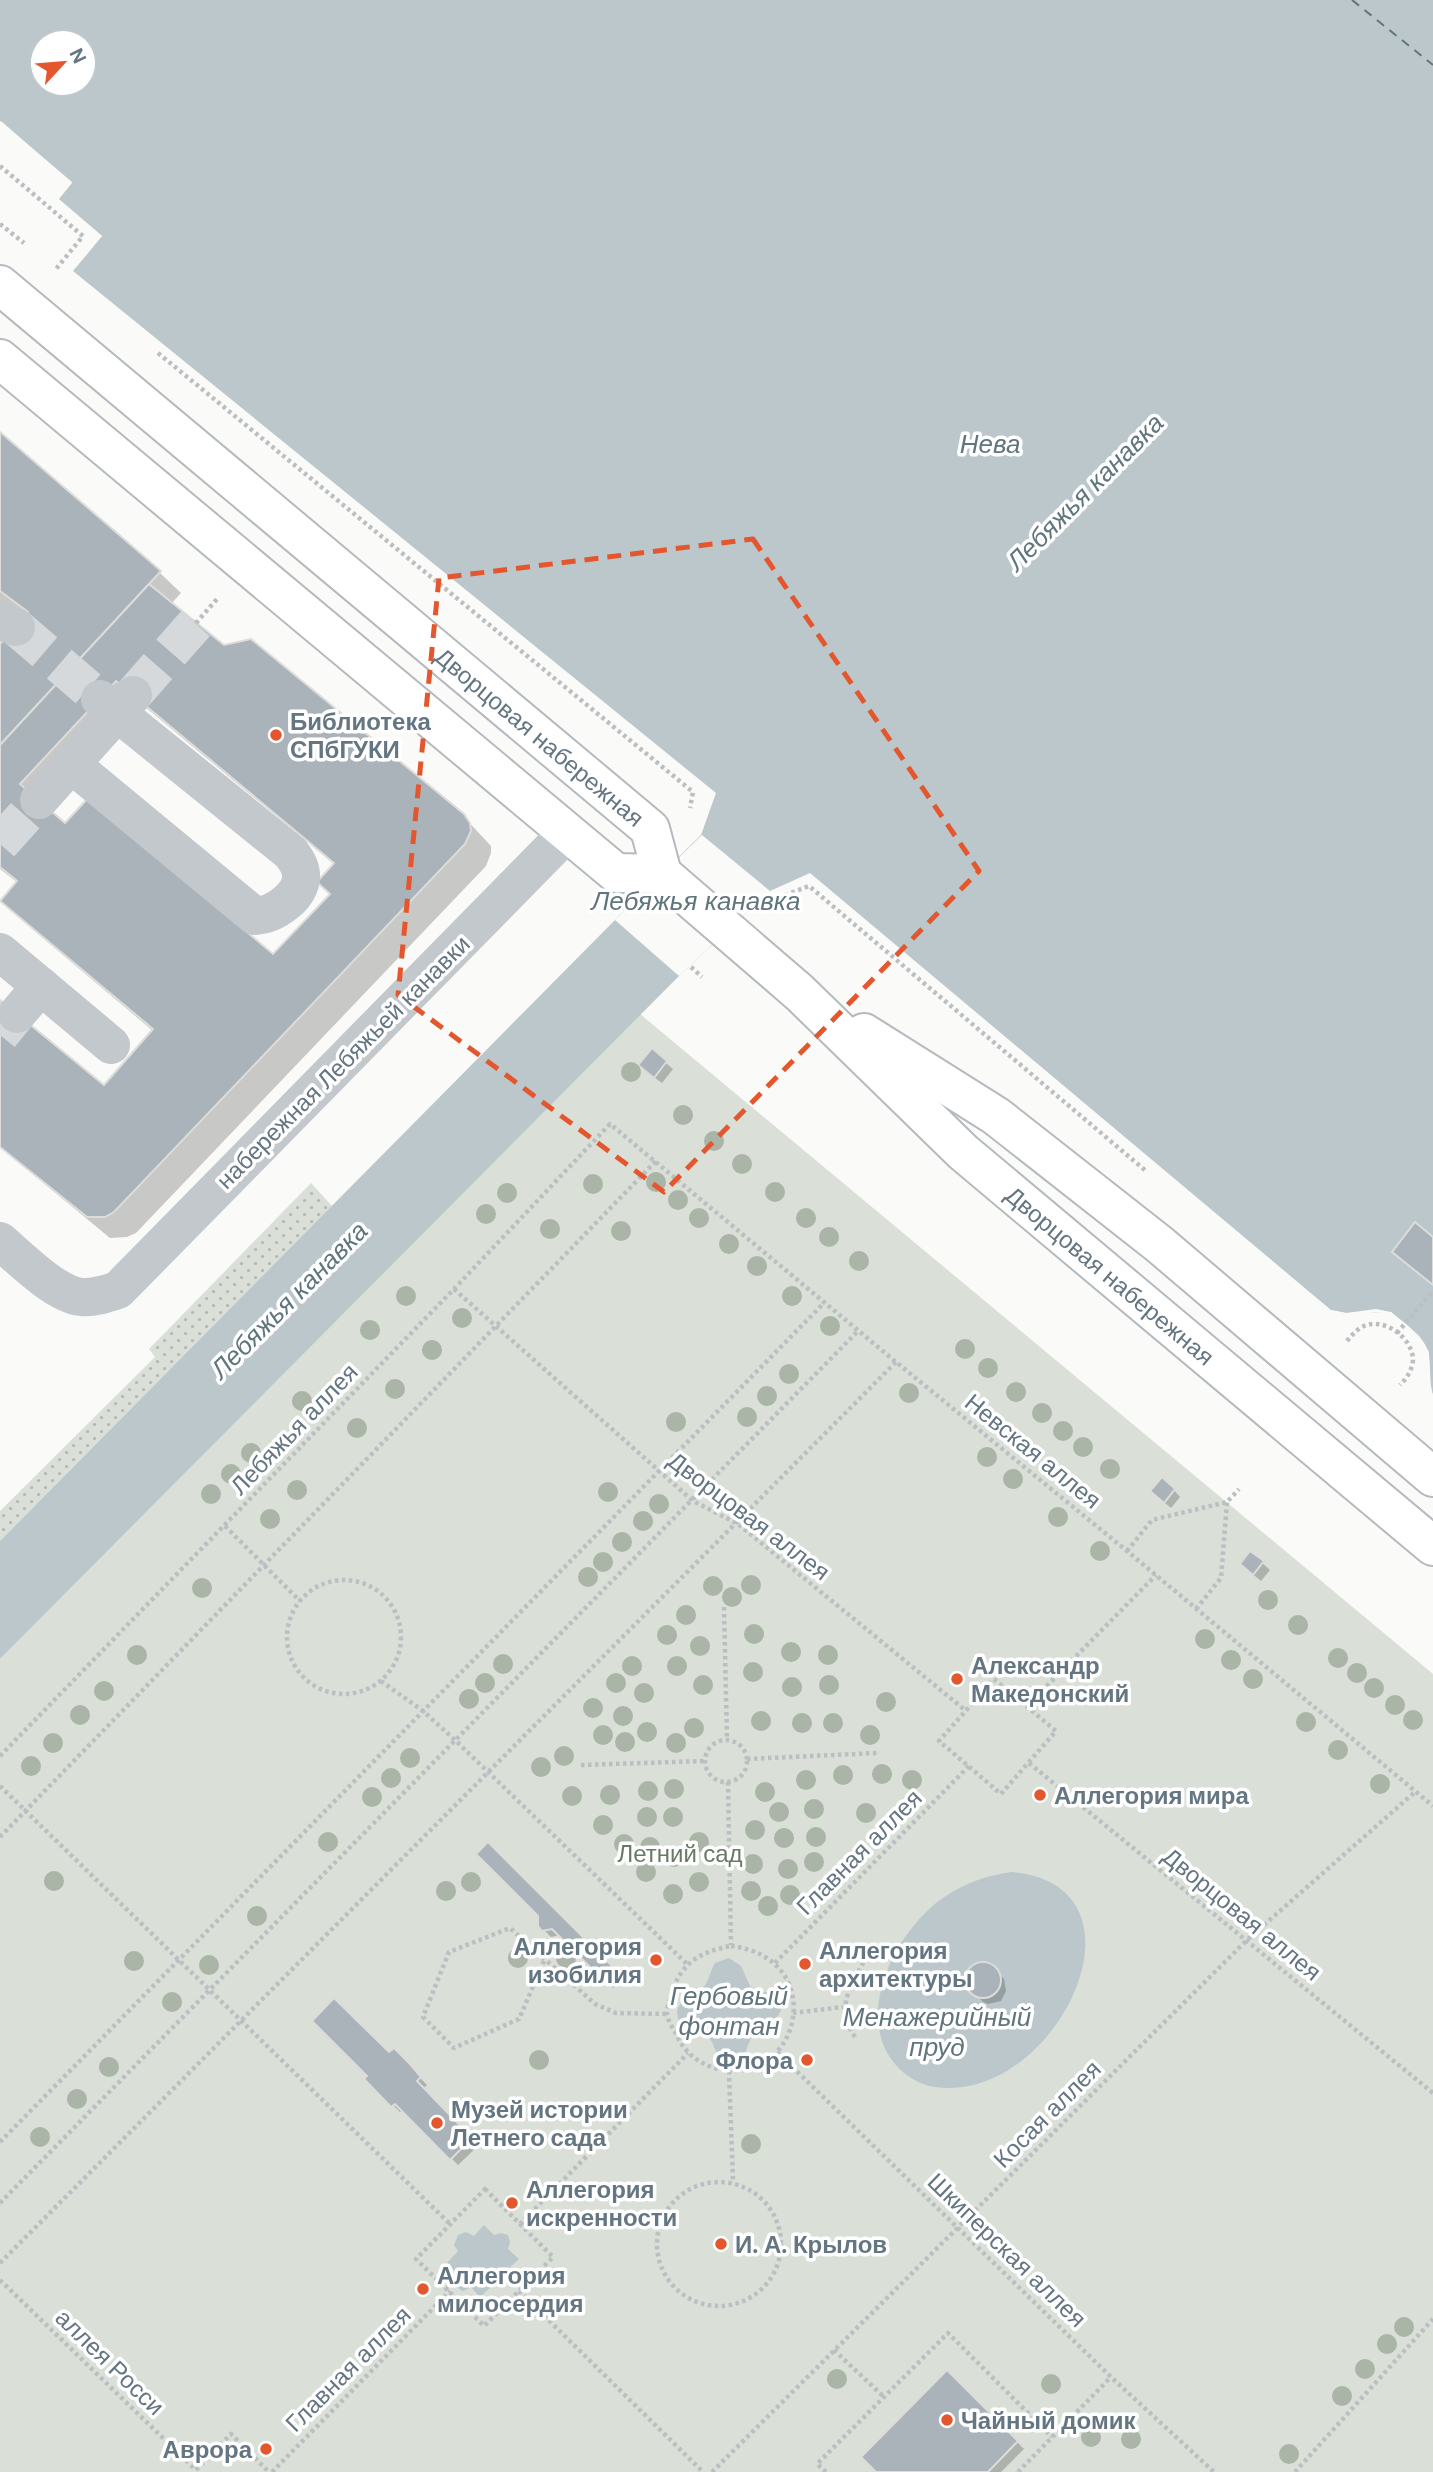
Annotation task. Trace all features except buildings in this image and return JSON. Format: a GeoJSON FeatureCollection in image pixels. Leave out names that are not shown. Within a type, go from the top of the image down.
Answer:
{"type":"FeatureCollection","features":[{"type":"Feature","properties":{"kind":"main road","name":"Дворцовая набережная"},"geometry":{"type":"LineString","coordinates":[[0,285],[650,830],[662,874],[800,993],[963,1152],[1433,1546]]}},
{"type":"Feature","properties":{"kind":"main road"},"geometry":{"type":"LineString","coordinates":[[0,359],[616,873],[662,874]]}},
{"type":"Feature","properties":{"kind":"main road","name":"Дворцовая набережная"},"geometry":{"type":"LineString","coordinates":[[800,993],[996,1116],[1159,1244],[1433,1477]]}},
{"type":"Feature","properties":{"kind":"street"},"geometry":{"type":"LineString","coordinates":[[39,800],[71,764],[116,702],[291,853],[299,865],[302,877],[297,889],[282,907],[269,916],[255,916],[71,764]]}},
{"type":"Feature","properties":{"kind":"street","name":"набережная Лебяжьей канавки"},"geometry":{"type":"LineString","coordinates":[[0,1241],[60,1290],[80,1297],[100,1296],[118,1290],[567,834]]}},
{"type":"Feature","properties":{"kind":"street"},"geometry":{"type":"LineString","coordinates":[[0,952],[29,1000],[111,1045]]}},
{"type":"Feature","properties":{"kind":"path"},"geometry":{"type":"LineString","coordinates":[[0,166],[83,236],[56,269]]}},
{"type":"Feature","properties":{"kind":"path"},"geometry":{"type":"LineString","coordinates":[[0,224],[28,246]]}},
{"type":"Feature","properties":{"kind":"path"},"geometry":{"type":"LineString","coordinates":[[46,261],[66,278]]}},
{"type":"Feature","properties":{"kind":"path"},"geometry":{"type":"LineString","coordinates":[[153,348],[693,792]]}},
{"type":"Feature","properties":{"kind":"path"},"geometry":{"type":"LineString","coordinates":[[196,623],[225,590]]}},
{"type":"Feature","properties":{"kind":"path"},"geometry":{"type":"LineString","coordinates":[[765,899],[772,900],[809,886],[1146,1171]]}},
{"type":"Feature","properties":{"kind":"path"},"geometry":{"type":"LineString","coordinates":[[691,967],[702,977]]}},
{"type":"Feature","properties":{"kind":"path","name":"Невская аллея"},"geometry":{"type":"LineString","coordinates":[[610,1124],[895,1363],[1127,1551],[1433,1806]]}},
{"type":"Feature","properties":{"kind":"path","name":"Лебяжья аллея"},"geometry":{"type":"LineString","coordinates":[[0,1756],[454,1289],[610,1124]]}},
{"type":"Feature","properties":{"kind":"path"},"geometry":{"type":"LineString","coordinates":[[0,1837],[656,1161]]}},
{"type":"Feature","properties":{"kind":"path","name":"Дворцовая аллея"},"geometry":{"type":"LineString","coordinates":[[454,1289],[693,1501],[738,1524],[965,1710]]}},
{"type":"Feature","properties":{"kind":"path"},"geometry":{"type":"LineString","coordinates":[[1398,1333],[1433,1291]]}},
{"type":"Feature","properties":{"kind":"path"},"geometry":{"type":"LineString","coordinates":[[0,2142],[824,1303]]}},
{"type":"Feature","properties":{"kind":"path"},"geometry":{"type":"LineString","coordinates":[[1356,1348],[1347,1340],[1363,1326],[1379,1324],[1398,1333],[1409,1344],[1413,1360],[1408,1376],[1400,1385]]}},
{"type":"Feature","properties":{"kind":"path"},"geometry":{"type":"LineString","coordinates":[[0,2203],[858,1331]]}},
{"type":"Feature","properties":{"kind":"path"},"geometry":{"type":"LineString","coordinates":[[0,2263],[738,1524],[895,1363]]}},
{"type":"Feature","properties":{"kind":"path"},"geometry":{"type":"LineString","coordinates":[[1391,1378],[1409,1392]]}},
{"type":"Feature","properties":{"kind":"path"},"geometry":{"type":"LineString","coordinates":[[1127,1551],[1153,1520],[1227,1502],[1239,1489]]}},
{"type":"Feature","properties":{"kind":"path"},"geometry":{"type":"LineString","coordinates":[[1196,1609],[1221,1578],[1227,1502]]}},
{"type":"Feature","properties":{"kind":"path"},"geometry":{"type":"LineString","coordinates":[[225,1526],[300,1601]]}},
{"type":"Feature","properties":{"kind":"path"},"geometry":{"type":"LineString","coordinates":[[1027,1706],[1156,1575]]}},
{"type":"Feature","properties":{"kind":"path"},"geometry":{"type":"LineString","coordinates":[[357,1581],[385,1596],[400,1624],[401,1640],[392,1669],[381,1681],[368,1689],[346,1694],[324,1690],[310,1683],[299,1672],[288,1644],[288,1629],[292,1614],[300,1601],[311,1591],[326,1583],[357,1581]]}},
{"type":"Feature","properties":{"kind":"path"},"geometry":{"type":"LineString","coordinates":[[724,1607],[727,1740]]}},
{"type":"Feature","properties":{"kind":"path"},"geometry":{"type":"LineString","coordinates":[[994,1679],[1056,1731],[1001,1794],[939,1741],[965,1710],[994,1679]]}},
{"type":"Feature","properties":{"kind":"path"},"geometry":{"type":"LineString","coordinates":[[381,1681],[423,1711],[456,1741],[687,1964]]}},
{"type":"Feature","properties":{"kind":"path"},"geometry":{"type":"LineString","coordinates":[[727,1740],[740,1745],[747,1759],[740,1777],[728,1782],[715,1779],[705,1761],[706,1754],[714,1744],[727,1740]]}},
{"type":"Feature","properties":{"kind":"path"},"geometry":{"type":"LineString","coordinates":[[747,1759],[877,1753]]}},
{"type":"Feature","properties":{"kind":"path"},"geometry":{"type":"LineString","coordinates":[[581,1765],[705,1761]]}},
{"type":"Feature","properties":{"kind":"path","name":"Дворцовая аллея"},"geometry":{"type":"LineString","coordinates":[[1028,1763],[1433,2093]]}},
{"type":"Feature","properties":{"kind":"path","name":"Главная аллея"},"geometry":{"type":"LineString","coordinates":[[775,1963],[969,1766]]}},
{"type":"Feature","properties":{"kind":"path"},"geometry":{"type":"LineString","coordinates":[[728,1782],[731,1946]]}},
{"type":"Feature","properties":{"kind":"path"},"geometry":{"type":"LineString","coordinates":[[0,1786],[450,2224]]}},
{"type":"Feature","properties":{"kind":"path","name":"Косая аллея"},"geometry":{"type":"LineString","coordinates":[[712,2472],[1247,1940],[1416,1791]]}},
{"type":"Feature","properties":{"kind":"path"},"geometry":{"type":"LineString","coordinates":[[544,1961],[519,2019],[454,2048],[423,2017],[449,1952],[510,1928],[595,2004],[616,2013],[666,2014]]}},
{"type":"Feature","properties":{"kind":"path"},"geometry":{"type":"LineString","coordinates":[[731,1946],[764,1954],[775,1963],[786,1977],[792,1991],[793,2021],[777,2052],[750,2068],[729,2071],[712,2067],[688,2053],[678,2040],[666,2014],[673,1988],[687,1964],[712,1949],[731,1946]]}},
{"type":"Feature","properties":{"kind":"path"},"geometry":{"type":"LineString","coordinates":[[855,2037],[847,2025],[843,2007],[864,1961]]}},
{"type":"Feature","properties":{"kind":"path"},"geometry":{"type":"LineString","coordinates":[[793,2013],[843,2007]]}},
{"type":"Feature","properties":{"kind":"path","name":"Шкиперская аллея"},"geometry":{"type":"LineString","coordinates":[[777,2052],[1111,2377],[1214,2472]]}},
{"type":"Feature","properties":{"kind":"path"},"geometry":{"type":"LineString","coordinates":[[520,2224],[688,2053]]}},
{"type":"Feature","properties":{"kind":"path"},"geometry":{"type":"LineString","coordinates":[[729,2071],[733,2183]]}},
{"type":"Feature","properties":{"kind":"path"},"geometry":{"type":"LineString","coordinates":[[713,2181],[733,2183],[761,2197],[772,2210],[779,2226],[779,2261],[772,2277],[761,2290],[746,2300],[730,2305],[695,2301],[680,2292],[668,2280],[659,2264],[658,2230],[672,2202],[684,2192],[713,2181]]}},
{"type":"Feature","properties":{"kind":"path"},"geometry":{"type":"LineString","coordinates":[[485,2189],[553,2257],[484,2326],[416,2259],[450,2224],[485,2189]]}},
{"type":"Feature","properties":{"kind":"path","name":"аллея Росси"},"geometry":{"type":"LineString","coordinates":[[0,2280],[195,2471]]}},
{"type":"Feature","properties":{"kind":"path","name":"Главная аллея"},"geometry":{"type":"LineString","coordinates":[[195,2471],[231,2434],[271,2472],[450,2291]]}},
{"type":"Feature","properties":{"kind":"path"},"geometry":{"type":"LineString","coordinates":[[519,2291],[703,2472]]}},
{"type":"Feature","properties":{"kind":"path"},"geometry":{"type":"LineString","coordinates":[[1295,2472],[1433,2319]]}},
{"type":"Feature","properties":{"kind":"path"},"geometry":{"type":"LineString","coordinates":[[826,2472],[817,2464],[948,2333],[1052,2437]]}},
{"type":"Feature","properties":{"kind":"path"},"geometry":{"type":"LineString","coordinates":[[834,2350],[884,2397]]}},
{"type":"Feature","properties":{"kind":"path"},"geometry":{"type":"LineString","coordinates":[[1018,2472],[1111,2377]]}},
{"type":"Feature","properties":{"kind":"highlighted area"},"geometry":{"type":"Polygon","coordinates":[[[753,539],[979,871],[664,1192],[398,995],[439,578],[753,539]]]}},
{"type":"Feature","properties":{"kind":"green space","name":"Летний сад"},"geometry":{"type":"Polygon","coordinates":[[[640,1014],[1433,1674],[1433,2472],[0,2472],[0,1659],[640,1014]]]}},
{"type":"Feature","properties":{"kind":"green space"},"geometry":{"type":"Polygon","coordinates":[[[311,1183],[332,1206],[0,1541],[0,1511],[155,1357],[149,1349],[311,1183]]]}},
{"type":"Feature","properties":{"kind":"water","name":"Нева"},"geometry":{"type":"Polygon","coordinates":[[[0,0],[1433,0],[1433,1395],[1427,1348],[1408,1326],[1391,1312],[1346,1313],[1331,1310],[810,873],[770,891],[679,976],[0,1659],[0,1541],[701,835],[716,793],[73,271],[102,236],[58,199],[72,182],[0,121],[0,0]]]}},
{"type":"Feature","properties":{"kind":"water","name":"Менажерийный пруд"},"geometry":{"type":"Polygon","coordinates":[[[1012,1872],[1056,1886],[1080,1914],[1085,1950],[1075,1991],[1052,2030],[1019,2063],[979,2083],[935,2087],[924,2084],[913,2079],[895,2064],[885,2048],[879,2030],[878,2011],[887,1972],[905,1937],[936,1903],[959,1888],[998,1874],[1012,1872]],[[985,1962],[971,1967],[965,1979],[969,1991],[980,1998],[994,1994],[1000,1983],[996,1969],[985,1962]]]}},
{"type":"Feature","properties":{"kind":"water","name":"Гербовый фонтан"},"geometry":{"type":"Polygon","coordinates":[[[729,1958],[741,1966],[750,1986],[773,1996],[781,2010],[773,2021],[755,2032],[742,2058],[726,2063],[718,2056],[706,2034],[684,2026],[678,2019],[677,2011],[683,2002],[704,1986],[715,1963],[729,1958]]]}},
{"type":"Feature","properties":{"kind":"water"},"geometry":{"type":"Polygon","coordinates":[[[484,2225],[494,2235],[508,2235],[508,2249],[519,2259],[507,2270],[509,2278],[505,2285],[500,2288],[492,2286],[480,2297],[471,2287],[463,2291],[456,2287],[453,2280],[456,2272],[447,2263],[458,2251],[454,2245],[458,2235],[466,2232],[474,2236],[484,2225]]]}},
{"type":"Feature","properties":{"kind":"pier"},"geometry":{"type":"Polygon","coordinates":[[[1,121],[72,183],[59,199],[102,236],[77,266],[74,264],[97,237],[55,200],[67,183],[0,125],[1,121]]]}},
{"type":"Feature","properties":{"kind":"pier"},"geometry":{"type":"Polygon","coordinates":[[[702,835],[770,891],[679,976],[615,920],[702,835]]]}},
{"type":"Feature","properties":{"kind":"pier"},"geometry":{"type":"Polygon","coordinates":[[[1376,1309],[1391,1312],[1419,1336],[1429,1352],[1429,1382],[1433,1396],[1426,1383],[1425,1353],[1416,1338],[1389,1315],[1376,1312],[1345,1317],[1336,1315],[1331,1310],[1346,1313],[1376,1309]]]}},
{"type":"Feature","properties":{"kind":"ferry route"},"geometry":{"type":"LineString","coordinates":[[1352,0],[1433,65]]}},
{"type":"Feature","properties":{"kind":"tunnel"},"geometry":{"type":"LineString","coordinates":[[133,695],[196,623]]}},
{"type":"Feature","properties":{"kind":"tunnel"},"geometry":{"type":"LineString","coordinates":[[16,627],[100,699]]}},
{"type":"Feature","properties":{"kind":"tunnel"},"geometry":{"type":"LineString","coordinates":[[0,844],[39,800]]}},
{"type":"Feature","properties":{"kind":"tunnel"},"geometry":{"type":"LineString","coordinates":[[0,1035],[17,1014]]}},
{"type":"Feature","properties":{"kind":"place","name":"Библиотека СПбГУКИ"},"geometry":{"type":"Point","coordinates":[276,735]}},
{"type":"Feature","properties":{"kind":"place","name":"Александр Македонский"},"geometry":{"type":"Point","coordinates":[957,1679]}},
{"type":"Feature","properties":{"kind":"place","name":"Аллегория мира"},"geometry":{"type":"Point","coordinates":[1040,1795]}},
{"type":"Feature","properties":{"kind":"place","name":"Аллегория изобилия"},"geometry":{"type":"Point","coordinates":[656,1960]}},
{"type":"Feature","properties":{"kind":"place","name":"Аллегория архитектуры"},"geometry":{"type":"Point","coordinates":[805,1964]}},
{"type":"Feature","properties":{"kind":"place","name":"Флора"},"geometry":{"type":"Point","coordinates":[807,2060]}},
{"type":"Feature","properties":{"kind":"place","name":"Музей истории Летнего сада"},"geometry":{"type":"Point","coordinates":[437,2123]}},
{"type":"Feature","properties":{"kind":"place","name":"Аллегория искренности"},"geometry":{"type":"Point","coordinates":[512,2203]}},
{"type":"Feature","properties":{"kind":"place","name":"И. А. Крылов"},"geometry":{"type":"Point","coordinates":[721,2244]}},
{"type":"Feature","properties":{"kind":"place","name":"Аллегория милосердия"},"geometry":{"type":"Point","coordinates":[423,2289]}},
{"type":"Feature","properties":{"kind":"place","name":"Чайный домик"},"geometry":{"type":"Point","coordinates":[947,2420]}},
{"type":"Feature","properties":{"kind":"place","name":"Аврора"},"geometry":{"type":"Point","coordinates":[266,2449]}},
{"type":"Feature","properties":{"kind":"water label","name":"Лебяжья канавка"},"geometry":{"type":"Point","coordinates":[1085,492]}},
{"type":"Feature","properties":{"kind":"water label","name":"Лебяжья канавка"},"geometry":{"type":"Point","coordinates":[696,901]}},
{"type":"Feature","properties":{"kind":"water label","name":"Лебяжья канавка"},"geometry":{"type":"Point","coordinates":[289,1300]}}]}
